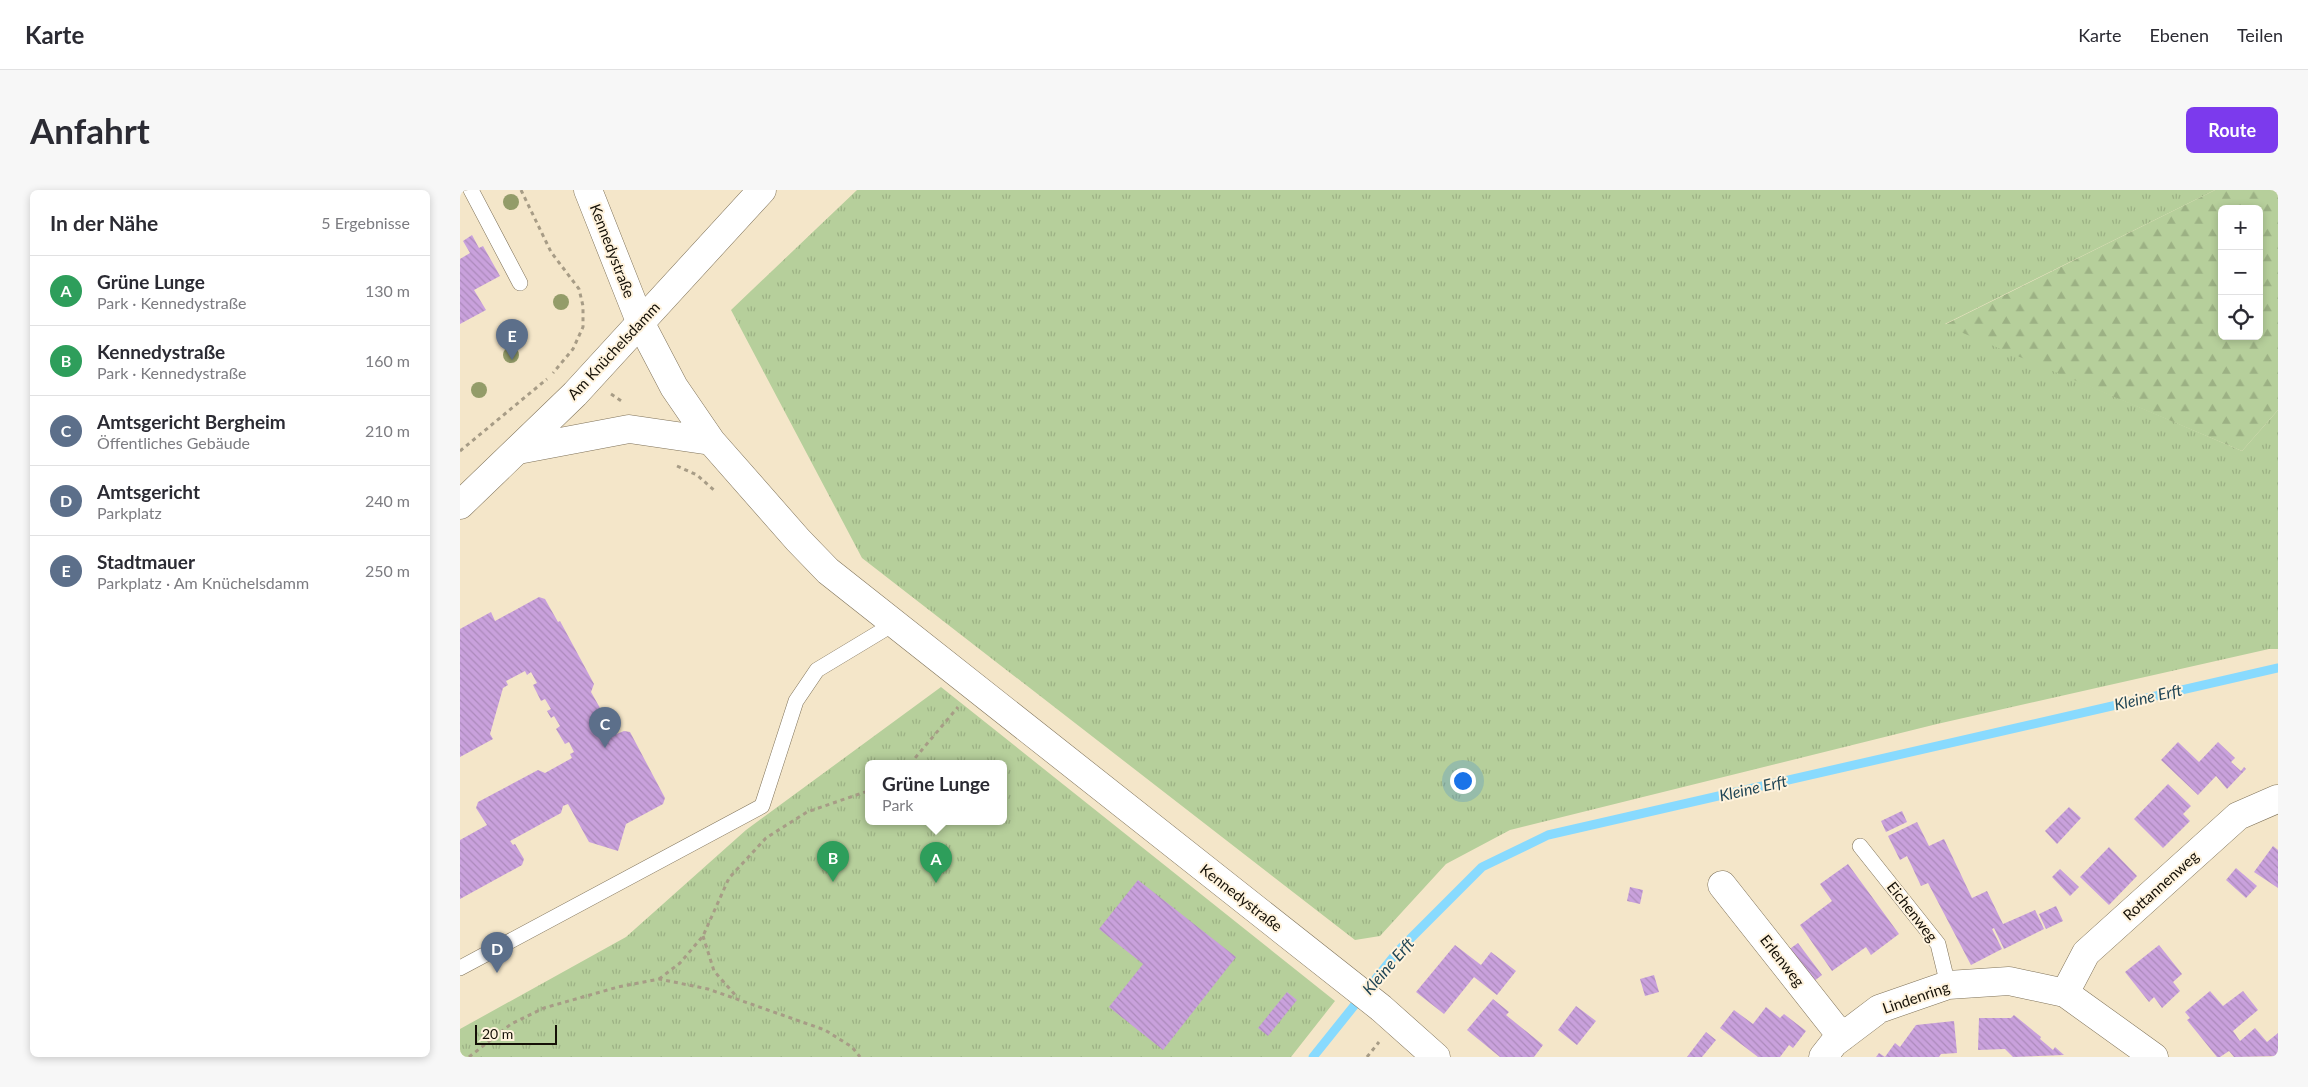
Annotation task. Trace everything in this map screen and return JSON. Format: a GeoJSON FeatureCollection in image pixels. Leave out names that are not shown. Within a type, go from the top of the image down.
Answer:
{"type":"FeatureCollection","features":[{"type":"Feature","properties":{"kind":"street","name":"Kennedystraße"},"geometry":{"type":"LineString","coordinates":[[588,190],[641,324],[674,387],[711,441],[798,540],[828,571],[1381,1008],[1436,1057]]}},
{"type":"Feature","properties":{"kind":"street","name":"Am Knüchelsdamm"},"geometry":{"type":"LineString","coordinates":[[460,505],[575,394],[762,190]]}},
{"type":"Feature","properties":{"kind":"street"},"geometry":{"type":"LineString","coordinates":[[518,450],[629,429],[711,441]]}},
{"type":"Feature","properties":{"kind":"street","name":"Rottannenweg"},"geometry":{"type":"LineString","coordinates":[[2065,993],[2086,953],[2238,816],[2277,799]]}},
{"type":"Feature","properties":{"kind":"street","name":"Erlenweg"},"geometry":{"type":"LineString","coordinates":[[1722,885],[1842,1037]]}},
{"type":"Feature","properties":{"kind":"street","name":"Lindenring"},"geometry":{"type":"LineString","coordinates":[[1823,1057],[1842,1037],[1879,1009],[1948,985],[2009,981],[2065,993],[2154,1057]]}},
{"type":"Feature","properties":{"kind":"lane"},"geometry":{"type":"LineString","coordinates":[[471,190],[520,283]]}},
{"type":"Feature","properties":{"kind":"lane"},"geometry":{"type":"LineString","coordinates":[[460,968],[762,806],[796,701],[817,670],[895,623]]}},
{"type":"Feature","properties":{"kind":"lane","name":"Eichenweg"},"geometry":{"type":"LineString","coordinates":[[1860,846],[1938,944],[1948,985]]}},
{"type":"Feature","properties":{"kind":"path"},"geometry":{"type":"LineString","coordinates":[[460,451],[552,374],[573,349],[583,327],[583,306],[579,288],[551,252],[521,190]]}},
{"type":"Feature","properties":{"kind":"path"},"geometry":{"type":"LineString","coordinates":[[913,760],[961,703]]}},
{"type":"Feature","properties":{"kind":"path"},"geometry":{"type":"LineString","coordinates":[[659,979],[680,962],[703,936],[729,878],[766,838],[806,812],[865,793]]}},
{"type":"Feature","properties":{"kind":"path"},"geometry":{"type":"LineString","coordinates":[[703,936],[714,971],[739,1000]]}},
{"type":"Feature","properties":{"kind":"path"},"geometry":{"type":"LineString","coordinates":[[469,1057],[511,1024],[544,1008],[618,987],[659,979],[708,989],[825,1030],[852,1047],[860,1057]]}},
{"type":"Feature","properties":{"kind":"green space"},"geometry":{"type":"Polygon","coordinates":[[[857,190],[2215,190],[1945,324],[2242,451],[2278,410],[2278,649],[2269,649],[1937,724],[1510,830],[1446,864],[1380,936],[1355,940],[862,558],[731,310],[857,190]]]}},
{"type":"Feature","properties":{"kind":"green space"},"geometry":{"type":"Polygon","coordinates":[[[2215,190],[2278,190],[2278,410],[2242,451],[1944,325],[2215,190]]]}},
{"type":"Feature","properties":{"kind":"green space"},"geometry":{"type":"Polygon","coordinates":[[[941,687],[1335,1001],[1291,1057],[460,1057],[460,1029],[626,937],[746,830],[941,687]]]}},
{"type":"Feature","properties":{"kind":"building"},"geometry":{"type":"Polygon","coordinates":[[[472,235],[479,248],[483,246],[500,276],[474,290],[486,310],[460,324],[460,259],[470,253],[463,241],[472,235]]]}},
{"type":"Feature","properties":{"kind":"building"},"geometry":{"type":"Polygon","coordinates":[[[539,597],[545,599],[558,622],[560,621],[594,684],[591,692],[600,708],[595,711],[601,721],[605,719],[614,735],[624,731],[630,732],[665,798],[663,804],[626,824],[618,851],[589,842],[568,804],[563,806],[561,813],[510,841],[513,845],[515,844],[524,859],[522,865],[460,899],[460,840],[487,825],[476,808],[478,802],[538,770],[545,773],[572,758],[570,754],[574,752],[569,742],[565,744],[556,729],[560,726],[554,716],[551,718],[547,711],[551,709],[545,699],[541,701],[533,685],[537,683],[531,672],[527,675],[525,671],[506,681],[508,685],[503,688],[490,734],[493,739],[460,757],[460,629],[491,612],[495,621],[539,597]]]}},
{"type":"Feature","properties":{"kind":"building"},"geometry":{"type":"Polygon","coordinates":[[[2178,742],[2199,762],[2218,742],[2235,758],[2231,762],[2241,771],[2244,767],[2246,769],[2227,789],[2216,776],[2198,795],[2161,760],[2178,742]]]}},
{"type":"Feature","properties":{"kind":"building"},"geometry":{"type":"Polygon","coordinates":[[[2168,784],[2191,806],[2183,814],[2190,821],[2163,848],[2134,819],[2168,784]]]}},
{"type":"Feature","properties":{"kind":"building"},"geometry":{"type":"Polygon","coordinates":[[[2069,807],[2081,818],[2057,844],[2045,831],[2069,807]]]}},
{"type":"Feature","properties":{"kind":"building"},"geometry":{"type":"Polygon","coordinates":[[[1902,811],[1907,822],[1886,832],[1881,821],[1902,811]]]}},
{"type":"Feature","properties":{"kind":"building"},"geometry":{"type":"Polygon","coordinates":[[[1917,822],[1929,846],[1944,839],[1972,898],[1987,891],[2003,924],[2035,910],[2044,929],[2004,949],[1994,928],[1992,929],[2002,949],[1971,965],[1928,883],[1921,886],[1907,856],[1900,860],[1888,836],[1917,822]]]}},
{"type":"Feature","properties":{"kind":"building"},"geometry":{"type":"Polygon","coordinates":[[[2273,846],[2278,850],[2278,888],[2254,872],[2273,846]]]}},
{"type":"Feature","properties":{"kind":"building"},"geometry":{"type":"Polygon","coordinates":[[[2109,847],[2137,876],[2109,905],[2080,877],[2109,847]]]}},
{"type":"Feature","properties":{"kind":"building"},"geometry":{"type":"Polygon","coordinates":[[[1848,864],[1899,934],[1871,955],[1866,947],[1832,971],[1800,925],[1832,901],[1820,884],[1848,864]]]}},
{"type":"Feature","properties":{"kind":"building"},"geometry":{"type":"Polygon","coordinates":[[[2236,868],[2257,886],[2246,898],[2226,880],[2236,868]]]}},
{"type":"Feature","properties":{"kind":"building"},"geometry":{"type":"Polygon","coordinates":[[[2060,869],[2079,887],[2070,896],[2052,877],[2060,869]]]}},
{"type":"Feature","properties":{"kind":"building"},"geometry":{"type":"Polygon","coordinates":[[[1138,880],[1236,957],[1163,1050],[1109,1007],[1143,964],[1099,929],[1138,880]]]}},
{"type":"Feature","properties":{"kind":"building"},"geometry":{"type":"Polygon","coordinates":[[[1630,887],[1643,890],[1640,904],[1627,901],[1630,887]]]}},
{"type":"Feature","properties":{"kind":"building"},"geometry":{"type":"Polygon","coordinates":[[[2056,906],[2063,921],[2046,929],[2039,914],[2056,906]]]}},
{"type":"Feature","properties":{"kind":"building"},"geometry":{"type":"Polygon","coordinates":[[[1798,943],[1822,975],[1809,985],[1784,953],[1798,943]]]}},
{"type":"Feature","properties":{"kind":"building"},"geometry":{"type":"Polygon","coordinates":[[[1455,945],[1481,965],[1491,952],[1516,971],[1497,995],[1474,977],[1444,1014],[1416,992],[1455,945]]]}},
{"type":"Feature","properties":{"kind":"building"},"geometry":{"type":"Polygon","coordinates":[[[2159,945],[2182,974],[2173,982],[2180,991],[2162,1008],[2154,997],[2149,1002],[2125,972],[2159,945]]]}},
{"type":"Feature","properties":{"kind":"building"},"geometry":{"type":"Polygon","coordinates":[[[1654,975],[1659,992],[1645,996],[1640,979],[1654,975]]]}},
{"type":"Feature","properties":{"kind":"building"},"geometry":{"type":"Polygon","coordinates":[[[2210,991],[2223,1006],[2243,991],[2258,1010],[2233,1031],[2240,1041],[2255,1028],[2267,1042],[2278,1033],[2278,1056],[2234,1057],[2229,1051],[2217,1057],[2187,1020],[2190,1018],[2185,1012],[2210,991]]]}},
{"type":"Feature","properties":{"kind":"building"},"geometry":{"type":"Polygon","coordinates":[[[1287,992],[1297,1000],[1268,1036],[1258,1028],[1287,992]]]}},
{"type":"Feature","properties":{"kind":"building"},"geometry":{"type":"Polygon","coordinates":[[[1493,999],[1509,1012],[1506,1015],[1543,1045],[1534,1057],[1500,1057],[1467,1030],[1493,999]]]}},
{"type":"Feature","properties":{"kind":"building"},"geometry":{"type":"Polygon","coordinates":[[[1576,1006],[1596,1021],[1577,1045],[1558,1030],[1576,1006]]]}},
{"type":"Feature","properties":{"kind":"building"},"geometry":{"type":"Polygon","coordinates":[[[1766,1007],[1780,1018],[1784,1014],[1806,1031],[1793,1048],[1789,1045],[1780,1057],[1758,1057],[1720,1028],[1734,1010],[1753,1024],[1766,1007]]]}},
{"type":"Feature","properties":{"kind":"building"},"geometry":{"type":"Polygon","coordinates":[[[2014,1015],[2041,1037],[2040,1039],[2053,1050],[2055,1047],[2064,1055],[2013,1057],[2005,1049],[1978,1050],[1979,1018],[2011,1018],[2014,1015]]]}},
{"type":"Feature","properties":{"kind":"building"},"geometry":{"type":"Polygon","coordinates":[[[1954,1021],[1957,1053],[1941,1054],[1939,1057],[1885,1057],[1895,1043],[1900,1047],[1916,1025],[1954,1021]]]}},
{"type":"Feature","properties":{"kind":"building"},"geometry":{"type":"Polygon","coordinates":[[[1706,1032],[1716,1040],[1702,1057],[1687,1057],[1706,1032]]]}},
{"type":"Feature","properties":{"kind":"building"},"geometry":{"type":"Polygon","coordinates":[[[1879,1053],[1885,1057],[1876,1057],[1879,1053]]]}},
{"type":"Feature","properties":{"kind":"waterway","name":"Kleine Erft"},"geometry":{"type":"LineString","coordinates":[[1313,1057],[1398,951],[1482,867],[1548,835],[2278,668]]}},
{"type":"Feature","properties":{"kind":"place","name":"Stadtmauer"},"geometry":{"type":"Point","coordinates":[512,360]}},
{"type":"Feature","properties":{"kind":"place","name":"Amtsgericht Bergheim"},"geometry":{"type":"Point","coordinates":[605,748]}},
{"type":"Feature","properties":{"kind":"place","name":"Kennedystraße"},"geometry":{"type":"Point","coordinates":[833,882]}},
{"type":"Feature","properties":{"kind":"place","name":"Grüne Lunge"},"geometry":{"type":"Point","coordinates":[936,883]}},
{"type":"Feature","properties":{"kind":"place","name":"Amtsgericht"},"geometry":{"type":"Point","coordinates":[497,973]}}]}
